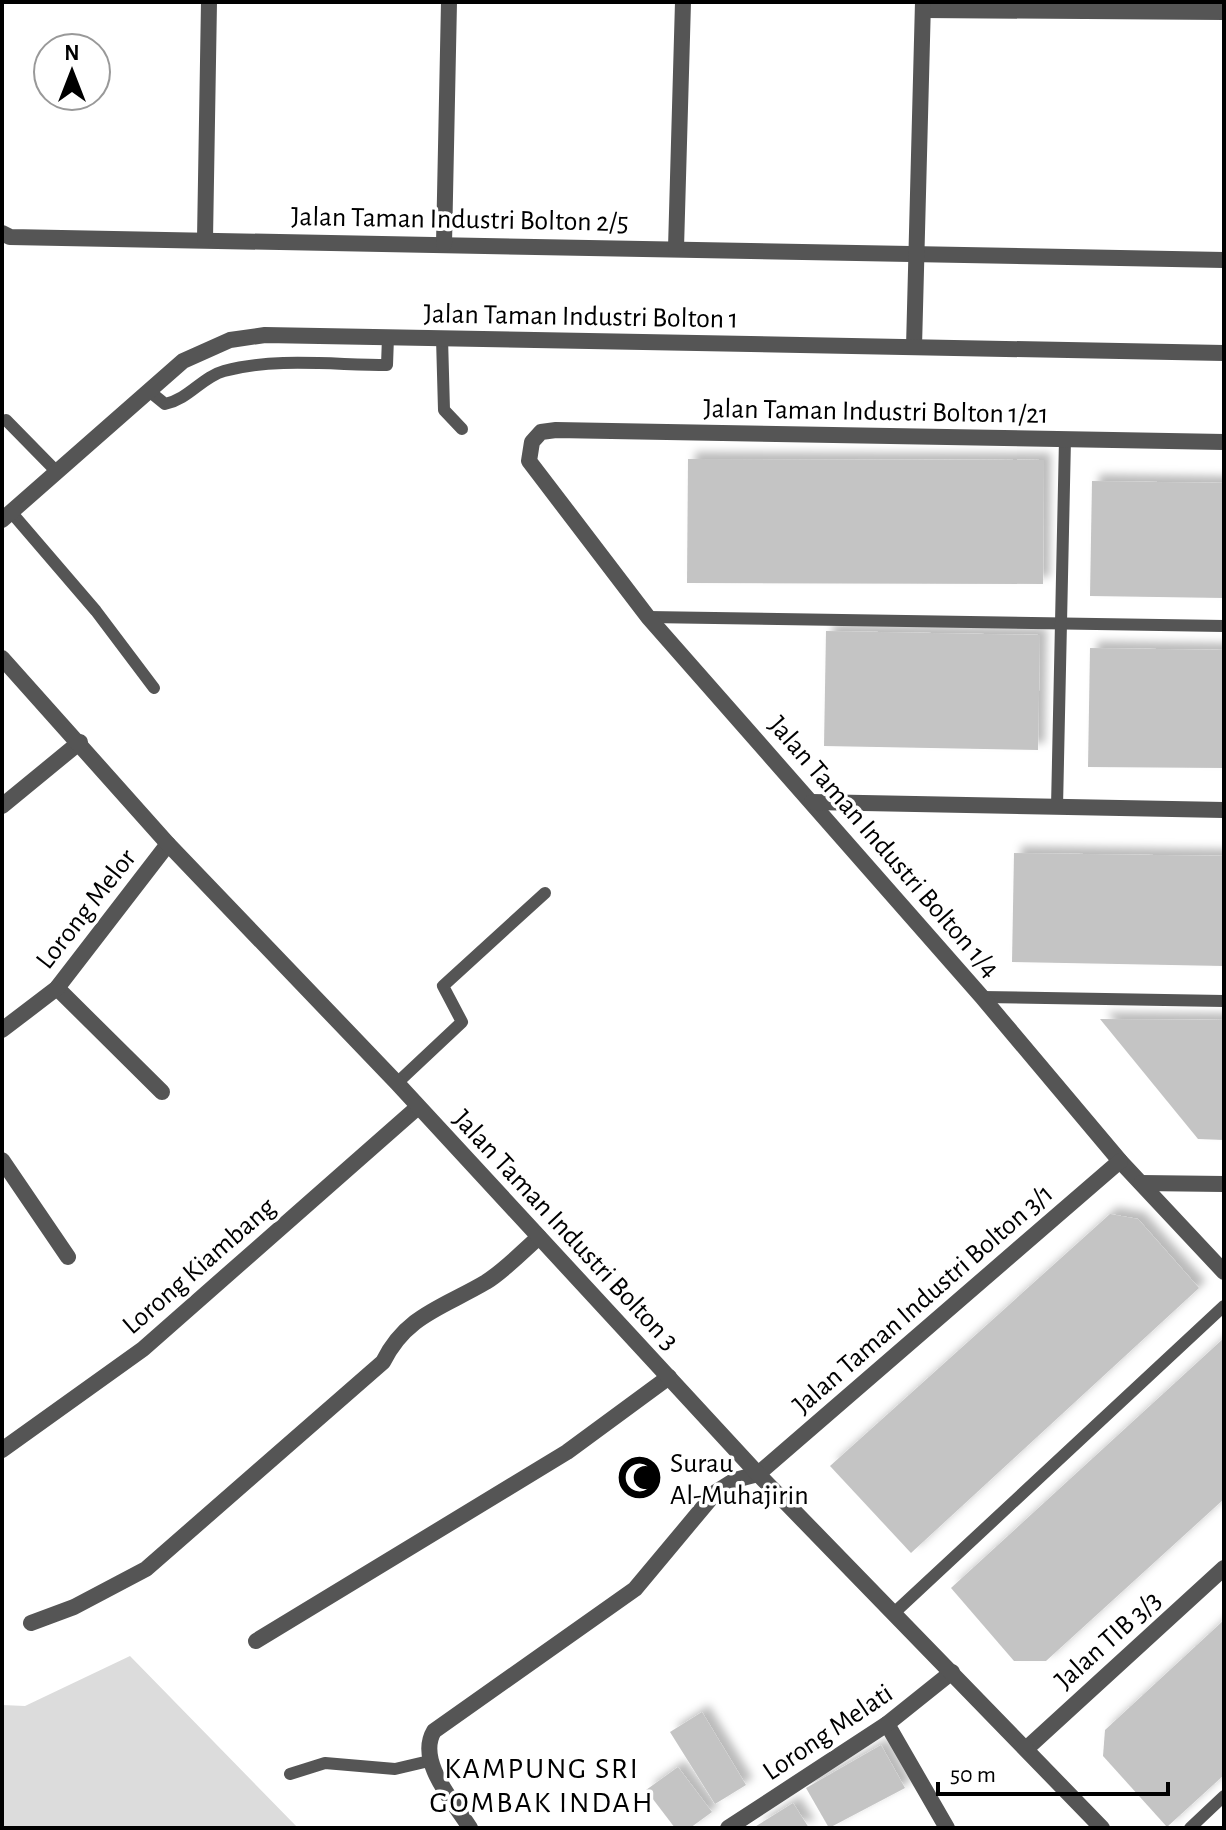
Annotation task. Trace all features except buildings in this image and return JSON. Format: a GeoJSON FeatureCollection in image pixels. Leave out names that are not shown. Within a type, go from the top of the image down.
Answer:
{"type":"FeatureCollection","features":[{"type":"Feature","properties":{"kind":"street"},"geometry":{"type":"LineString","coordinates":[[205,239],[209,2]]}},
{"type":"Feature","properties":{"kind":"street"},"geometry":{"type":"LineString","coordinates":[[444,244],[449,2]]}},
{"type":"Feature","properties":{"kind":"street"},"geometry":{"type":"LineString","coordinates":[[676,248],[683,2]]}},
{"type":"Feature","properties":{"kind":"street"},"geometry":{"type":"LineString","coordinates":[[914,347],[923,6],[1177,7],[1224,12]]}},
{"type":"Feature","properties":{"kind":"street","name":"Jalan Taman Industri Bolton 2/5"},"geometry":{"type":"LineString","coordinates":[[2,233],[10,237],[1224,260]]}},
{"type":"Feature","properties":{"kind":"street","name":"Jalan Taman Industri Bolton 1"},"geometry":{"type":"LineString","coordinates":[[6,516],[183,361],[230,340],[265,335],[1224,353]]}},
{"type":"Feature","properties":{"kind":"street","name":"Jalan Taman Industri Bolton 1/21"},"geometry":{"type":"LineString","coordinates":[[532,442],[541,432],[556,430],[1224,442]]}},
{"type":"Feature","properties":{"kind":"street","name":"Jalan Taman Industri Bolton 1/4"},"geometry":{"type":"LineString","coordinates":[[532,442],[529,461],[648,617],[982,997],[1120,1161],[1224,1272]]}},
{"type":"Feature","properties":{"kind":"street","name":"Jalan Taman Industri Bolton 3"},"geometry":{"type":"LineString","coordinates":[[2,659],[80,742],[168,844],[397,1083],[758,1474],[1102,1828]]}},
{"type":"Feature","properties":{"kind":"street"},"geometry":{"type":"LineString","coordinates":[[2,806],[80,742]]}},
{"type":"Feature","properties":{"kind":"street"},"geometry":{"type":"LineString","coordinates":[[812,802],[1224,810]]}},
{"type":"Feature","properties":{"kind":"street","name":"Lorong Melor"},"geometry":{"type":"LineString","coordinates":[[2,1030],[57,988],[168,844]]}},
{"type":"Feature","properties":{"kind":"street"},"geometry":{"type":"LineString","coordinates":[[57,988],[162,1092]]}},
{"type":"Feature","properties":{"kind":"street","name":"Lorong Kiambang"},"geometry":{"type":"LineString","coordinates":[[2,1450],[143,1349],[418,1107]]}},
{"type":"Feature","properties":{"kind":"street"},"geometry":{"type":"LineString","coordinates":[[2,1160],[68,1257]]}},
{"type":"Feature","properties":{"kind":"street","name":"Jalan Taman Industri Bolton 3/1"},"geometry":{"type":"LineString","coordinates":[[429,1761],[427,1742],[434,1731],[635,1589],[716,1492],[735,1480],[758,1474],[1120,1161]]}},
{"type":"Feature","properties":{"kind":"street"},"geometry":{"type":"LineString","coordinates":[[1141,1183],[1224,1184]]}},
{"type":"Feature","properties":{"kind":"street"},"geometry":{"type":"LineString","coordinates":[[31,1623],[74,1607],[146,1569],[383,1362],[394,1339],[411,1323],[489,1280],[539,1237]]}},
{"type":"Feature","properties":{"kind":"street"},"geometry":{"type":"LineString","coordinates":[[256,1641],[567,1452],[669,1377]]}},
{"type":"Feature","properties":{"kind":"street","name":"Jalan TIB 3/3"},"geometry":{"type":"LineString","coordinates":[[1026,1749],[1224,1568]]}},
{"type":"Feature","properties":{"kind":"street","name":"Lorong Melati"},"geometry":{"type":"LineString","coordinates":[[728,1828],[887,1724],[952,1672]]}},
{"type":"Feature","properties":{"kind":"street"},"geometry":{"type":"LineString","coordinates":[[887,1724],[947,1828]]}},
{"type":"Feature","properties":{"kind":"street"},"geometry":{"type":"LineString","coordinates":[[429,1761],[470,1828]]}},
{"type":"Feature","properties":{"kind":"lane"},"geometry":{"type":"LineString","coordinates":[[149,391],[165,404],[179,401],[221,371],[270,365],[387,365],[388,337]]}},
{"type":"Feature","properties":{"kind":"lane"},"geometry":{"type":"LineString","coordinates":[[442,338],[444,410],[462,429]]}},
{"type":"Feature","properties":{"kind":"lane"},"geometry":{"type":"LineString","coordinates":[[6,420],[57,472]]}},
{"type":"Feature","properties":{"kind":"lane"},"geometry":{"type":"LineString","coordinates":[[1057,807],[1065,439]]}},
{"type":"Feature","properties":{"kind":"lane"},"geometry":{"type":"LineString","coordinates":[[6,516],[96,611],[154,688]]}},
{"type":"Feature","properties":{"kind":"lane"},"geometry":{"type":"LineString","coordinates":[[648,617],[1224,626]]}},
{"type":"Feature","properties":{"kind":"lane"},"geometry":{"type":"LineString","coordinates":[[397,1083],[462,1022],[443,986],[545,893]]}},
{"type":"Feature","properties":{"kind":"lane"},"geometry":{"type":"LineString","coordinates":[[982,997],[1224,1001]]}},
{"type":"Feature","properties":{"kind":"lane"},"geometry":{"type":"LineString","coordinates":[[894,1613],[1224,1306]]}},
{"type":"Feature","properties":{"kind":"lane"},"geometry":{"type":"LineString","coordinates":[[290,1774],[325,1763],[395,1769],[429,1761]]}},
{"type":"Feature","properties":{"kind":"lane"},"geometry":{"type":"LineString","coordinates":[[1190,1828],[1224,1796]]}},
{"type":"Feature","properties":{"kind":"shaded area"},"geometry":{"type":"Polygon","coordinates":[[[130,1656],[298,1828],[2,1828],[2,1705],[25,1706],[130,1656]]]}},
{"type":"Feature","properties":{"kind":"place","name":"Surau Al-Muhajirin"},"geometry":{"type":"Point","coordinates":[639,1478]}},
{"type":"Feature","properties":{"kind":"district","name":"KAMPUNG SRI GOMBAK INDAH"},"geometry":{"type":"Point","coordinates":[542,1785]}}]}
